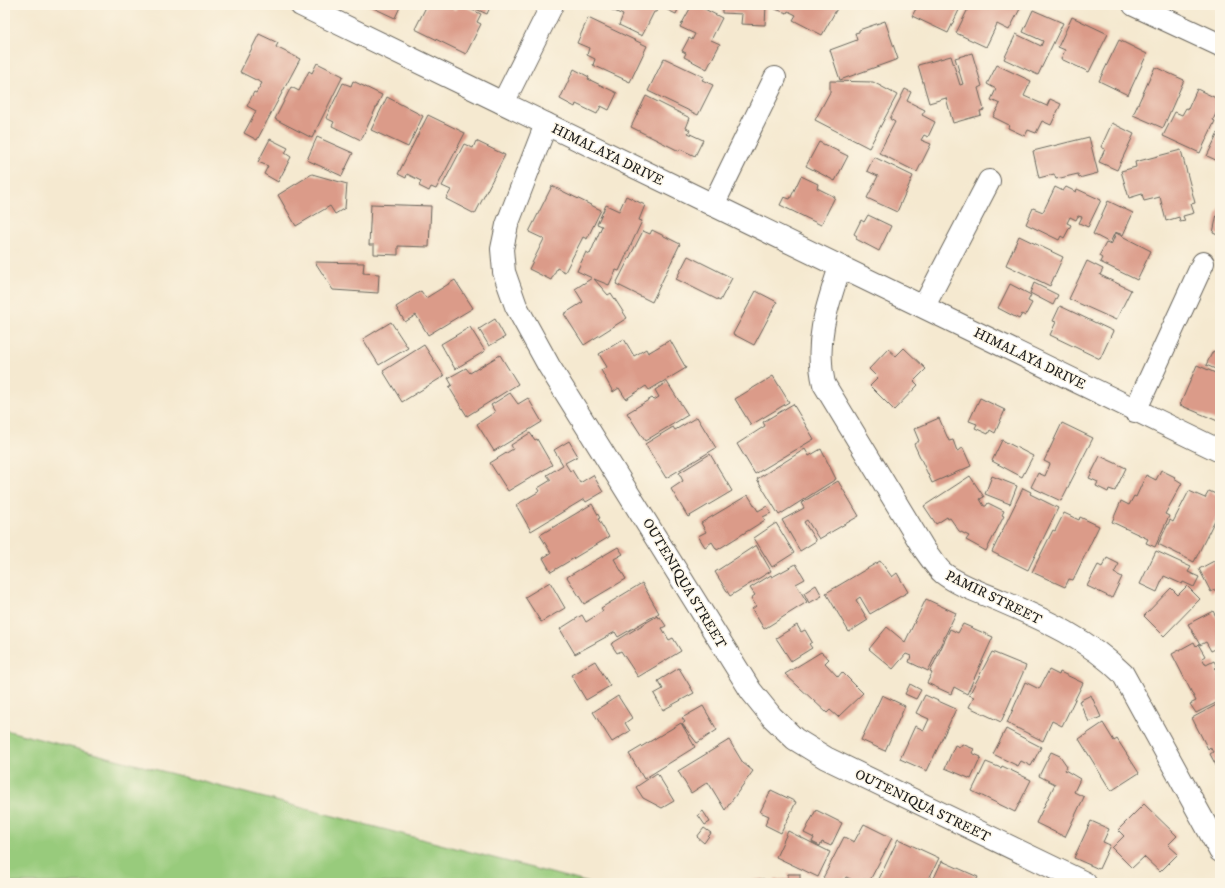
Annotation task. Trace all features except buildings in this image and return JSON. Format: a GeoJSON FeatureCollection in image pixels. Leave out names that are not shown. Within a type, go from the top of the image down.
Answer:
{"type":"FeatureCollection","features":[{"type":"Feature","properties":{"kind":"street","name":"HIMALAYA DRIVE"},"geometry":{"type":"LineString","coordinates":[[301,5],[924,306],[1135,411],[1220,451]]}},
{"type":"Feature","properties":{"kind":"street"},"geometry":{"type":"LineString","coordinates":[[503,103],[552,5]]}},
{"type":"Feature","properties":{"kind":"street"},"geometry":{"type":"LineString","coordinates":[[1134,5],[1220,45]]}},
{"type":"Feature","properties":{"kind":"street"},"geometry":{"type":"LineString","coordinates":[[713,205],[775,78]]}},
{"type":"Feature","properties":{"kind":"street","name":"OUTENIQUA STREET"},"geometry":{"type":"LineString","coordinates":[[546,124],[507,225],[502,249],[504,272],[516,306],[549,366],[751,691],[772,717],[795,739],[826,758],[1085,883]]}},
{"type":"Feature","properties":{"kind":"street"},"geometry":{"type":"LineString","coordinates":[[924,306],[989,182]]}},
{"type":"Feature","properties":{"kind":"street"},"geometry":{"type":"LineString","coordinates":[[1135,411],[1203,263]]}},
{"type":"Feature","properties":{"kind":"street","name":"PAMIR STREET"},"geometry":{"type":"LineString","coordinates":[[840,266],[827,307],[820,341],[819,365],[824,384],[924,549],[943,573],[970,588],[1024,612],[1083,641],[1106,658],[1123,674],[1220,851]]}},
{"type":"Feature","properties":{"kind":"green space"},"geometry":{"type":"Polygon","coordinates":[[[5,730],[589,883],[5,883],[5,730]]]}}]}
